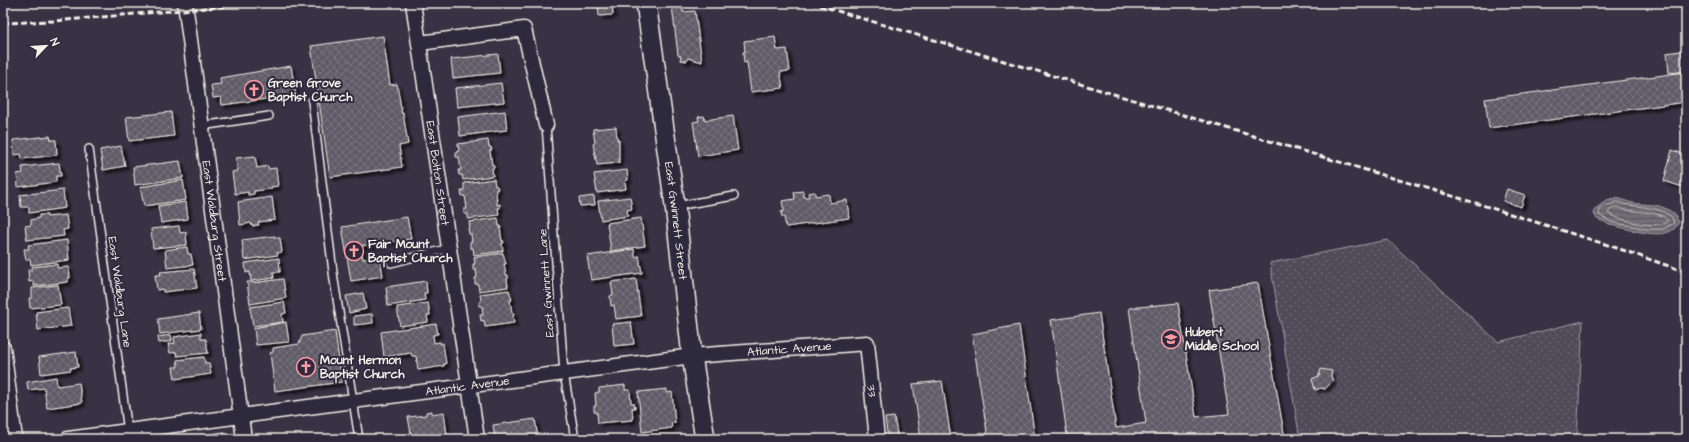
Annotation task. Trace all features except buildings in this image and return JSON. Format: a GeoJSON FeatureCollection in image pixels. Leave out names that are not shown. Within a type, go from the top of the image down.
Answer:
{"type":"FeatureCollection","features":[{"type":"Feature","properties":{"kind":"main road","name":"East Gwinnett Street"},"geometry":{"type":"LineString","coordinates":[[646,3],[675,206],[692,356],[705,439]]}},
{"type":"Feature","properties":{"kind":"street","name":"East Waldburg Street"},"geometry":{"type":"LineString","coordinates":[[184,3],[244,439]]}},
{"type":"Feature","properties":{"kind":"street","name":"East Bolton Street"},"geometry":{"type":"LineString","coordinates":[[413,3],[477,439]]}},
{"type":"Feature","properties":{"kind":"street"},"geometry":{"type":"LineString","coordinates":[[420,43],[524,29],[546,125]]}},
{"type":"Feature","properties":{"kind":"street","name":"Atlantic Avenue"},"geometry":{"type":"LineString","coordinates":[[68,439],[129,434],[353,401],[692,356],[868,343]]}},
{"type":"Feature","properties":{"kind":"street","name":"33"},"geometry":{"type":"LineString","coordinates":[[868,343],[877,439]]}},
{"type":"Feature","properties":{"kind":"street"},"geometry":{"type":"LineString","coordinates":[[3,348],[15,439]]}},
{"type":"Feature","properties":{"kind":"lane"},"geometry":{"type":"LineString","coordinates":[[312,101],[334,280],[359,439]]}},
{"type":"Feature","properties":{"kind":"lane"},"geometry":{"type":"LineString","coordinates":[[201,126],[269,116]]}},
{"type":"Feature","properties":{"kind":"lane","name":"East Gwinnett Lane"},"geometry":{"type":"LineString","coordinates":[[546,125],[564,373],[575,439]]}},
{"type":"Feature","properties":{"kind":"lane","name":"East Waldburg Lane"},"geometry":{"type":"LineString","coordinates":[[89,149],[129,434]]}},
{"type":"Feature","properties":{"kind":"lane"},"geometry":{"type":"LineString","coordinates":[[675,206],[734,196]]}},
{"type":"Feature","properties":{"kind":"lane"},"geometry":{"type":"LineString","coordinates":[[391,263],[450,248]]}},
{"type":"Feature","properties":{"kind":"shaded area"},"geometry":{"type":"Polygon","coordinates":[[[1388,240],[1498,342],[1583,321],[1577,439],[1300,439],[1270,263],[1388,240]]]}},
{"type":"Feature","properties":{"kind":"water"},"geometry":{"type":"Polygon","coordinates":[[[1617,198],[1631,203],[1660,206],[1676,215],[1677,220],[1679,221],[1675,228],[1668,232],[1658,234],[1609,225],[1597,219],[1594,214],[1595,209],[1606,201],[1617,198]]]}},
{"type":"Feature","properties":{"kind":"railway"},"geometry":{"type":"LineString","coordinates":[[3,23],[54,21],[264,3]]}},
{"type":"Feature","properties":{"kind":"railway"},"geometry":{"type":"LineString","coordinates":[[811,3],[1479,204],[1611,246],[1686,272]]}},
{"type":"Feature","properties":{"kind":"place","name":"Green Grove Baptist Church"},"geometry":{"type":"Point","coordinates":[254,90]}},
{"type":"Feature","properties":{"kind":"place","name":"Fair Mount Baptist Church"},"geometry":{"type":"Point","coordinates":[354,251]}},
{"type":"Feature","properties":{"kind":"place","name":"Hubert Middle School"},"geometry":{"type":"Point","coordinates":[1171,339]}},
{"type":"Feature","properties":{"kind":"place","name":"Mount Hermon Baptist Church"},"geometry":{"type":"Point","coordinates":[306,367]}}]}
